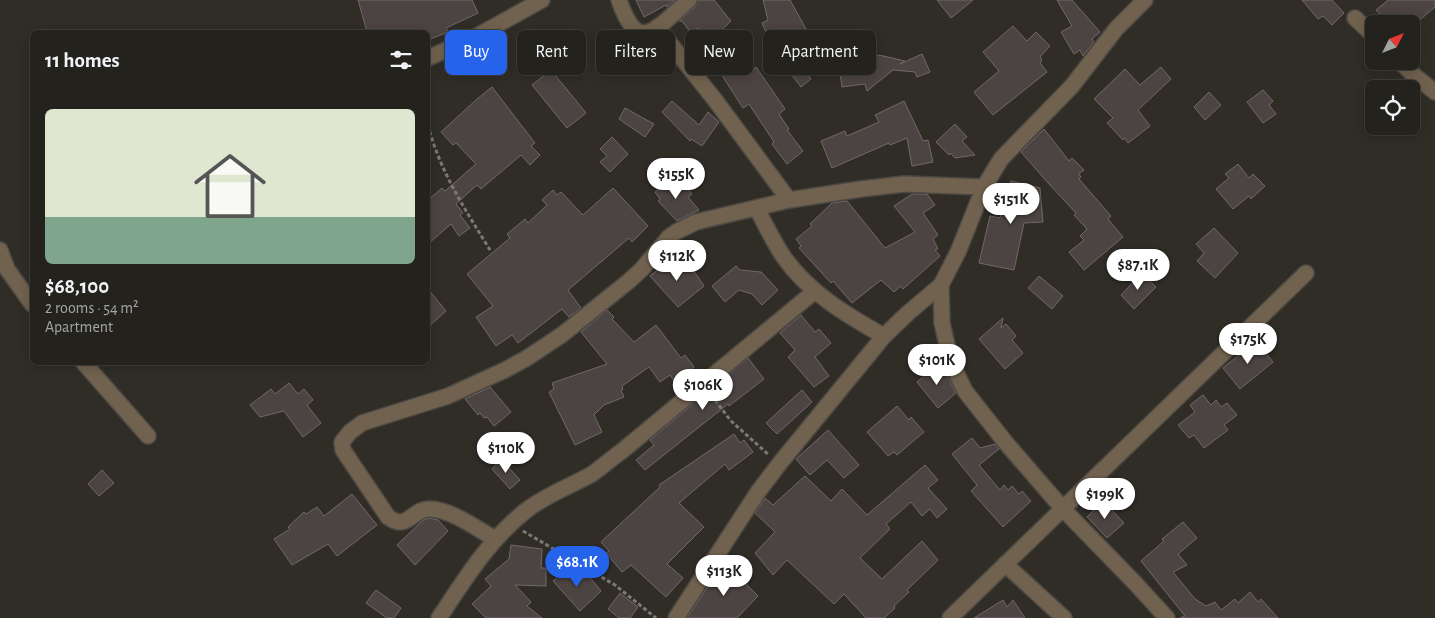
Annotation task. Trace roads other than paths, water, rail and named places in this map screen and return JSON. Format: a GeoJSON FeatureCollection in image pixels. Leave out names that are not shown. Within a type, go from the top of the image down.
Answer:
{"type":"FeatureCollection","features":[{"type":"Feature","properties":{"kind":"street"},"geometry":{"type":"LineString","coordinates":[[430,57],[477,36],[542,0]]}},
{"type":"Feature","properties":{"kind":"street"},"geometry":{"type":"LineString","coordinates":[[619,0],[630,26],[637,32],[646,34],[689,0]]}},
{"type":"Feature","properties":{"kind":"street"},"geometry":{"type":"LineString","coordinates":[[676,618],[758,492],[780,463],[884,336],[941,285],[958,252],[984,187],[1001,159],[1072,86],[1116,29],[1145,0]]}},
{"type":"Feature","properties":{"kind":"street"},"geometry":{"type":"LineString","coordinates":[[1356,18],[1365,27]]}},
{"type":"Feature","properties":{"kind":"street"},"geometry":{"type":"LineString","coordinates":[[657,27],[715,100],[789,200]]}},
{"type":"Feature","properties":{"kind":"street"},"geometry":{"type":"LineString","coordinates":[[1409,70],[1435,92]]}},
{"type":"Feature","properties":{"kind":"street"},"geometry":{"type":"LineString","coordinates":[[495,539],[444,512],[430,508],[401,523],[395,522],[388,517],[343,450],[342,442],[350,432],[362,423],[448,396],[527,358],[563,334],[629,281],[642,269],[669,237],[696,222],[789,200],[904,184],[984,187]]}},
{"type":"Feature","properties":{"kind":"street"},"geometry":{"type":"LineString","coordinates":[[757,209],[782,255],[801,279],[850,317],[884,336]]}},
{"type":"Feature","properties":{"kind":"street"},"geometry":{"type":"LineString","coordinates":[[0,250],[8,269],[30,301]]}},
{"type":"Feature","properties":{"kind":"street"},"geometry":{"type":"LineString","coordinates":[[950,618],[1306,273]]}},
{"type":"Feature","properties":{"kind":"street"},"geometry":{"type":"LineString","coordinates":[[941,285],[942,323],[951,362],[964,391],[1063,509],[1167,618]]}},
{"type":"Feature","properties":{"kind":"street"},"geometry":{"type":"LineString","coordinates":[[439,618],[478,560],[495,539],[526,510],[548,495],[593,473],[815,291]]}},
{"type":"Feature","properties":{"kind":"street"},"geometry":{"type":"LineString","coordinates":[[86,365],[148,436]]}},
{"type":"Feature","properties":{"kind":"street"},"geometry":{"type":"LineString","coordinates":[[1005,564],[1064,618]]}}]}
